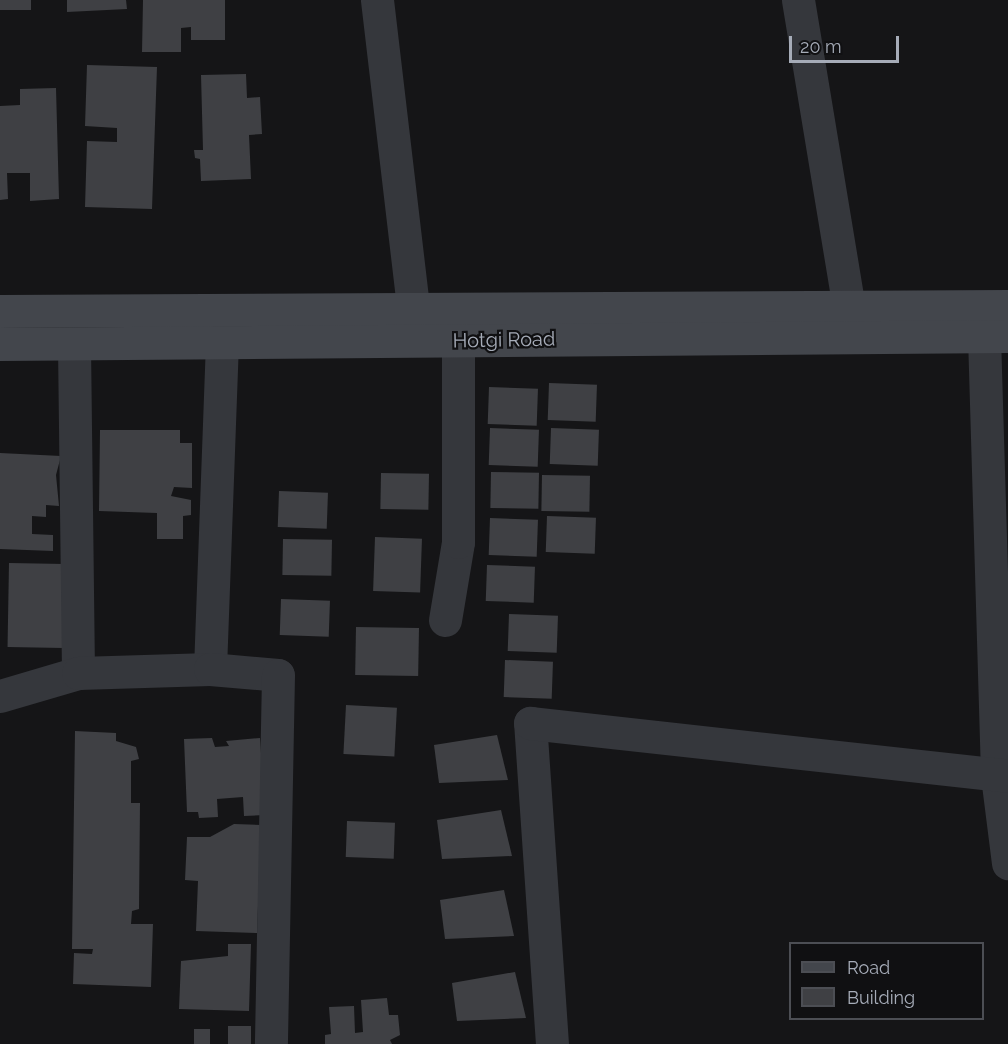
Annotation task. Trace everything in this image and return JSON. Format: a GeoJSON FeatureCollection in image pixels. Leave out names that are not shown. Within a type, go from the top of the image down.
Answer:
{"type":"FeatureCollection","features":[{"type":"Feature","properties":{"kind":"main road","name":"Hotgi Road"},"geometry":{"type":"LineString","coordinates":[[0,311],[1008,306]]}},
{"type":"Feature","properties":{"kind":"main road","name":"Hotgi Road"},"geometry":{"type":"LineString","coordinates":[[0,344],[222,345],[996,336]]}},
{"type":"Feature","properties":{"kind":"street"},"geometry":{"type":"LineString","coordinates":[[377,0],[417,341]]}},
{"type":"Feature","properties":{"kind":"street"},"geometry":{"type":"LineString","coordinates":[[798,0],[849,307]]}},
{"type":"Feature","properties":{"kind":"street"},"geometry":{"type":"LineString","coordinates":[[996,336],[1003,776],[1008,862]]}},
{"type":"Feature","properties":{"kind":"street"},"geometry":{"type":"LineString","coordinates":[[445,620],[458,542],[458,341]]}},
{"type":"Feature","properties":{"kind":"street"},"geometry":{"type":"LineString","coordinates":[[74,345],[78,674]]}},
{"type":"Feature","properties":{"kind":"street"},"geometry":{"type":"LineString","coordinates":[[210,669],[222,345]]}},
{"type":"Feature","properties":{"kind":"street"},"geometry":{"type":"LineString","coordinates":[[0,696],[78,674],[210,669],[278,675],[271,1044]]}},
{"type":"Feature","properties":{"kind":"street"},"geometry":{"type":"LineString","coordinates":[[552,1044],[530,723],[1003,776]]}},
{"type":"Feature","properties":{"kind":"building"},"geometry":{"type":"Polygon","coordinates":[[[0,0],[31,0],[31,10],[0,10],[0,0]]]}},
{"type":"Feature","properties":{"kind":"building"},"geometry":{"type":"Polygon","coordinates":[[[67,0],[126,0],[127,9],[67,12],[67,0]]]}},
{"type":"Feature","properties":{"kind":"building"},"geometry":{"type":"Polygon","coordinates":[[[143,0],[225,0],[225,40],[191,40],[191,27],[181,28],[181,52],[142,52],[143,0]]]}},
{"type":"Feature","properties":{"kind":"building"},"geometry":{"type":"Polygon","coordinates":[[[87,65],[157,67],[152,209],[85,207],[87,141],[117,142],[117,128],[85,126],[87,65]]]}},
{"type":"Feature","properties":{"kind":"building"},"geometry":{"type":"Polygon","coordinates":[[[246,74],[247,98],[260,97],[262,134],[249,135],[251,179],[201,181],[200,159],[195,158],[194,150],[203,150],[201,75],[246,74]]]}},
{"type":"Feature","properties":{"kind":"building"},"geometry":{"type":"Polygon","coordinates":[[[56,88],[59,199],[30,201],[30,173],[7,173],[8,199],[0,200],[0,106],[20,105],[20,89],[56,88]]]}},
{"type":"Feature","properties":{"kind":"building"},"geometry":{"type":"Polygon","coordinates":[[[549,383],[597,385],[596,422],[548,420],[549,383]]]}},
{"type":"Feature","properties":{"kind":"building"},"geometry":{"type":"Polygon","coordinates":[[[489,387],[538,389],[537,426],[488,424],[489,387]]]}},
{"type":"Feature","properties":{"kind":"building"},"geometry":{"type":"Polygon","coordinates":[[[490,428],[539,430],[538,467],[489,465],[490,428]]]}},
{"type":"Feature","properties":{"kind":"building"},"geometry":{"type":"Polygon","coordinates":[[[551,428],[599,430],[598,466],[550,464],[551,428]]]}},
{"type":"Feature","properties":{"kind":"building"},"geometry":{"type":"Polygon","coordinates":[[[100,430],[180,430],[180,443],[192,443],[192,488],[174,487],[171,496],[191,500],[191,515],[183,516],[183,539],[157,539],[157,513],[99,511],[100,430]]]}},
{"type":"Feature","properties":{"kind":"building"},"geometry":{"type":"Polygon","coordinates":[[[0,453],[61,456],[56,475],[59,506],[46,505],[46,517],[32,516],[32,534],[53,535],[53,551],[0,549],[0,453]]]}},
{"type":"Feature","properties":{"kind":"building"},"geometry":{"type":"Polygon","coordinates":[[[491,472],[539,473],[538,509],[490,508],[491,472]]]}},
{"type":"Feature","properties":{"kind":"building"},"geometry":{"type":"Polygon","coordinates":[[[381,473],[429,474],[428,510],[380,509],[381,473]]]}},
{"type":"Feature","properties":{"kind":"building"},"geometry":{"type":"Polygon","coordinates":[[[542,475],[590,476],[589,512],[541,511],[542,475]]]}},
{"type":"Feature","properties":{"kind":"building"},"geometry":{"type":"Polygon","coordinates":[[[279,491],[328,493],[327,529],[278,527],[279,491]]]}},
{"type":"Feature","properties":{"kind":"building"},"geometry":{"type":"Polygon","coordinates":[[[547,516],[596,518],[595,554],[546,552],[547,516]]]}},
{"type":"Feature","properties":{"kind":"building"},"geometry":{"type":"Polygon","coordinates":[[[490,518],[538,520],[537,557],[489,555],[490,518]]]}},
{"type":"Feature","properties":{"kind":"building"},"geometry":{"type":"Polygon","coordinates":[[[375,537],[422,539],[420,593],[373,591],[375,537]]]}},
{"type":"Feature","properties":{"kind":"building"},"geometry":{"type":"Polygon","coordinates":[[[283,539],[332,540],[331,576],[282,575],[283,539]]]}},
{"type":"Feature","properties":{"kind":"building"},"geometry":{"type":"Polygon","coordinates":[[[9,563],[65,564],[64,648],[8,647],[9,563]]]}},
{"type":"Feature","properties":{"kind":"building"},"geometry":{"type":"Polygon","coordinates":[[[487,565],[535,567],[534,603],[486,601],[487,565]]]}},
{"type":"Feature","properties":{"kind":"building"},"geometry":{"type":"Polygon","coordinates":[[[281,599],[330,601],[329,637],[280,635],[281,599]]]}},
{"type":"Feature","properties":{"kind":"building"},"geometry":{"type":"Polygon","coordinates":[[[509,614],[558,616],[557,653],[508,651],[509,614]]]}},
{"type":"Feature","properties":{"kind":"building"},"geometry":{"type":"Polygon","coordinates":[[[356,627],[419,628],[418,676],[355,675],[356,627]]]}},
{"type":"Feature","properties":{"kind":"building"},"geometry":{"type":"Polygon","coordinates":[[[505,660],[553,662],[552,699],[504,697],[505,660]]]}},
{"type":"Feature","properties":{"kind":"building"},"geometry":{"type":"Polygon","coordinates":[[[346,705],[397,708],[394,757],[343,754],[346,705]]]}},
{"type":"Feature","properties":{"kind":"building"},"geometry":{"type":"Polygon","coordinates":[[[75,731],[116,733],[116,741],[136,747],[139,759],[131,761],[131,803],[140,803],[139,909],[132,911],[131,924],[153,924],[151,987],[73,984],[74,953],[92,954],[93,949],[72,949],[75,731]]]}},
{"type":"Feature","properties":{"kind":"building"},"geometry":{"type":"Polygon","coordinates":[[[497,735],[508,780],[439,783],[434,745],[497,735]]]}},
{"type":"Feature","properties":{"kind":"building"},"geometry":{"type":"Polygon","coordinates":[[[212,738],[215,747],[229,746],[226,741],[260,738],[265,815],[244,816],[243,797],[217,799],[218,817],[199,818],[198,812],[187,812],[184,739],[212,738]]]}},
{"type":"Feature","properties":{"kind":"building"},"geometry":{"type":"Polygon","coordinates":[[[501,810],[512,856],[442,859],[437,820],[501,810]]]}},
{"type":"Feature","properties":{"kind":"building"},"geometry":{"type":"Polygon","coordinates":[[[347,821],[395,823],[394,859],[346,857],[347,821]]]}},
{"type":"Feature","properties":{"kind":"building"},"geometry":{"type":"Polygon","coordinates":[[[234,824],[261,825],[257,933],[196,931],[198,881],[185,880],[187,837],[210,837],[234,824]]]}},
{"type":"Feature","properties":{"kind":"building"},"geometry":{"type":"Polygon","coordinates":[[[504,890],[514,936],[445,939],[440,900],[504,890]]]}},
{"type":"Feature","properties":{"kind":"building"},"geometry":{"type":"Polygon","coordinates":[[[228,944],[251,944],[249,1011],[179,1009],[181,961],[228,956],[228,944]]]}},
{"type":"Feature","properties":{"kind":"building"},"geometry":{"type":"Polygon","coordinates":[[[515,972],[526,1018],[457,1021],[452,983],[515,972]]]}},
{"type":"Feature","properties":{"kind":"building"},"geometry":{"type":"Polygon","coordinates":[[[387,998],[389,1015],[398,1015],[400,1035],[390,1040],[392,1044],[325,1044],[325,1035],[331,1034],[329,1007],[354,1006],[355,1033],[363,1032],[361,1000],[387,998]]]}},
{"type":"Feature","properties":{"kind":"building"},"geometry":{"type":"Polygon","coordinates":[[[228,1026],[251,1026],[251,1044],[228,1044],[228,1026]]]}},
{"type":"Feature","properties":{"kind":"building"},"geometry":{"type":"Polygon","coordinates":[[[194,1029],[210,1029],[210,1044],[194,1044],[194,1029]]]}}]}
